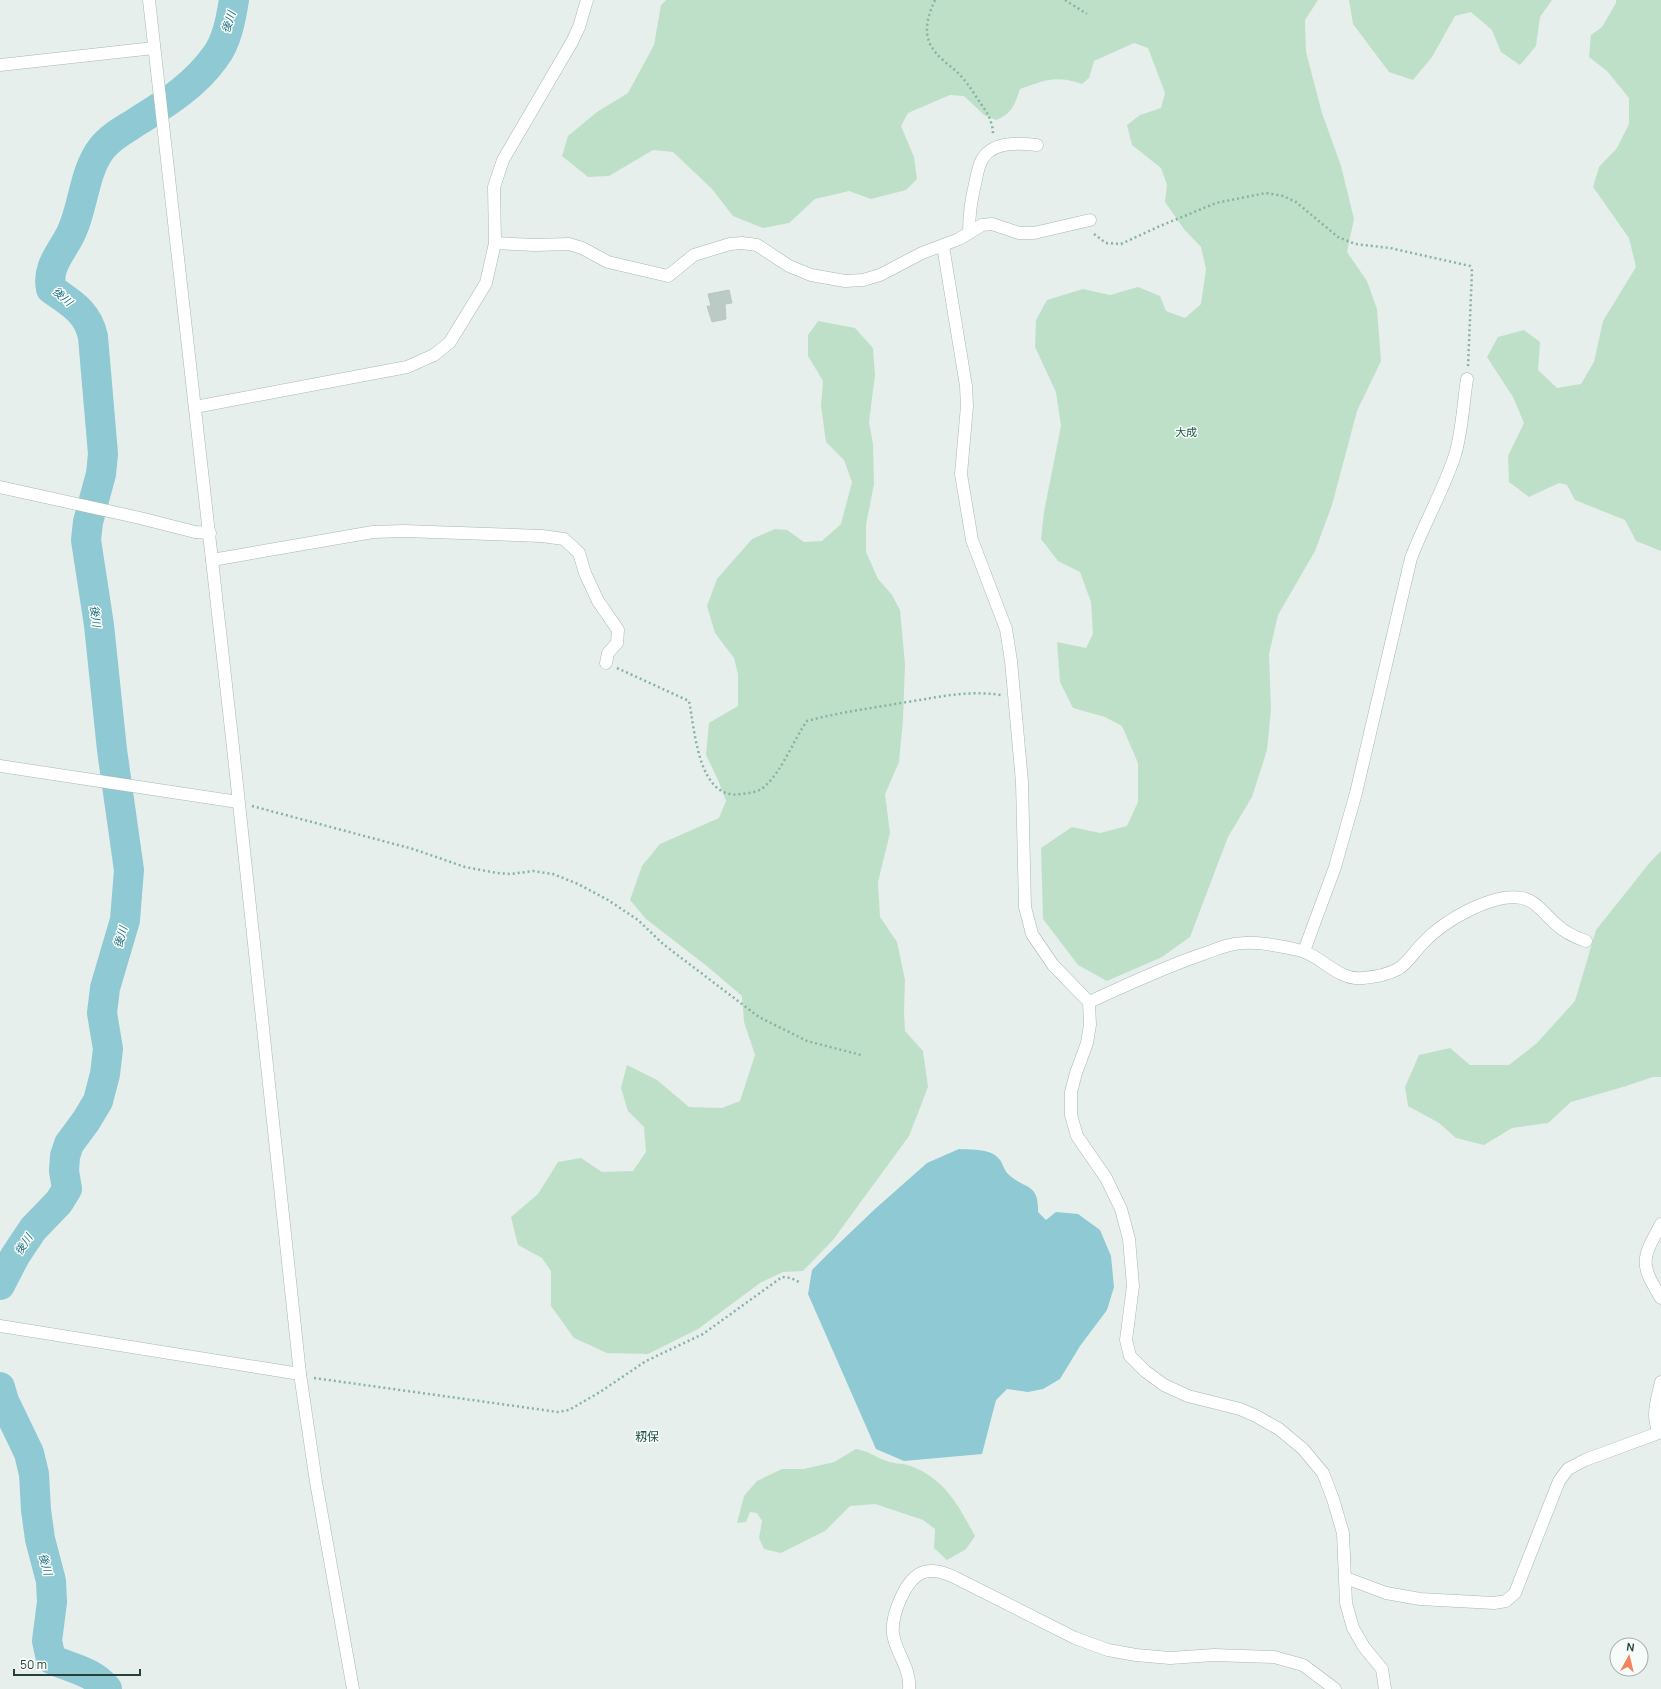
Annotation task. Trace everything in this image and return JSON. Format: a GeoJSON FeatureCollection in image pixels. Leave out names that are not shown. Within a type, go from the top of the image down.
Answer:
{"type":"FeatureCollection","features":[{"type":"Feature","properties":{"kind":"street"},"geometry":{"type":"LineString","coordinates":[[149,0],[210,533],[300,1374],[316,1482],[353,1689]]}},
{"type":"Feature","properties":{"kind":"street"},"geometry":{"type":"LineString","coordinates":[[195,407],[407,366],[434,355],[450,342],[486,283],[495,243],[494,187],[503,160],[572,42],[579,27],[587,0]]}},
{"type":"Feature","properties":{"kind":"street"},"geometry":{"type":"LineString","coordinates":[[0,65],[154,48]]}},
{"type":"Feature","properties":{"kind":"street"},"geometry":{"type":"LineString","coordinates":[[969,233],[973,193],[983,156],[992,150],[1007,144],[1019,143],[1037,145]]}},
{"type":"Feature","properties":{"kind":"street"},"geometry":{"type":"LineString","coordinates":[[495,243],[535,245],[569,244],[582,248],[608,262],[668,276],[694,255],[730,244],[742,243],[757,245],[789,266],[811,275],[845,281],[863,280],[880,275],[922,253],[943,246],[982,225],[992,224],[1019,233],[1034,233],[1090,220]]}},
{"type":"Feature","properties":{"kind":"street"},"geometry":{"type":"LineString","coordinates":[[943,246],[966,386],[967,406],[961,474],[964,498],[972,540],[1006,629],[1011,661],[1022,782],[1025,908],[1032,934],[1053,965],[1089,1002],[1090,1025],[1088,1043],[1076,1073],[1071,1092],[1071,1115],[1076,1136],[1106,1178],[1120,1209],[1130,1239],[1133,1286],[1126,1340],[1130,1356],[1145,1371],[1164,1385],[1188,1396],[1240,1409],[1256,1416],[1279,1429],[1304,1449],[1322,1473],[1333,1499],[1343,1533],[1346,1603],[1353,1628],[1364,1647],[1382,1669],[1384,1689]]}},
{"type":"Feature","properties":{"kind":"street"},"geometry":{"type":"LineString","coordinates":[[1304,951],[1335,867],[1356,793],[1411,558],[1422,528],[1442,489],[1454,457],[1467,379]]}},
{"type":"Feature","properties":{"kind":"street"},"geometry":{"type":"LineString","coordinates":[[0,487],[196,532],[210,533]]}},
{"type":"Feature","properties":{"kind":"street"},"geometry":{"type":"LineString","coordinates":[[212,560],[372,532],[404,531],[542,536],[564,539],[579,553],[585,573],[598,601],[618,630],[617,643],[608,653],[606,663]]}},
{"type":"Feature","properties":{"kind":"street"},"geometry":{"type":"LineString","coordinates":[[0,766],[238,802]]}},
{"type":"Feature","properties":{"kind":"street"},"geometry":{"type":"LineString","coordinates":[[1089,1002],[1144,977],[1228,945],[1244,943],[1265,944],[1304,951],[1319,959],[1333,970],[1347,977],[1361,979],[1384,975],[1405,964],[1423,942],[1458,915],[1486,902],[1510,897],[1522,898],[1532,902],[1569,935],[1586,941]]}},
{"type":"Feature","properties":{"kind":"street"},"geometry":{"type":"LineString","coordinates":[[1661,1224],[1645,1253],[1645,1266],[1649,1279],[1661,1298]]}},
{"type":"Feature","properties":{"kind":"street"},"geometry":{"type":"LineString","coordinates":[[0,1326],[300,1374]]}},
{"type":"Feature","properties":{"kind":"street"},"geometry":{"type":"LineString","coordinates":[[1346,1578],[1386,1593],[1420,1599],[1494,1602],[1506,1601],[1515,1593],[1559,1481],[1568,1469],[1585,1460],[1660,1432],[1655,1424],[1655,1411],[1661,1382]]}},
{"type":"Feature","properties":{"kind":"street"},"geometry":{"type":"LineString","coordinates":[[909,1689],[910,1681],[907,1668],[896,1646],[893,1633],[898,1604],[902,1594],[915,1578],[924,1572],[937,1571],[954,1576],[1075,1638],[1108,1650],[1136,1656],[1170,1658],[1214,1655],[1274,1657],[1303,1665],[1334,1689]]}},
{"type":"Feature","properties":{"kind":"path"},"geometry":{"type":"LineString","coordinates":[[935,0],[929,12],[926,28],[928,43],[941,59],[961,76],[988,113],[993,129],[992,150]]}},
{"type":"Feature","properties":{"kind":"path"},"geometry":{"type":"LineString","coordinates":[[1065,0],[1087,14]]}},
{"type":"Feature","properties":{"kind":"path"},"geometry":{"type":"LineString","coordinates":[[1090,220],[1094,235],[1106,243],[1121,244],[1216,203],[1266,193],[1283,196],[1296,202],[1338,237],[1355,244],[1390,248],[1470,266],[1472,271],[1472,285],[1467,379]]}},
{"type":"Feature","properties":{"kind":"path"},"geometry":{"type":"LineString","coordinates":[[606,663],[689,701],[701,762],[708,779],[716,789],[736,795],[755,792],[766,785],[807,721],[837,713],[936,697],[980,692],[1014,697]]}},
{"type":"Feature","properties":{"kind":"path"},"geometry":{"type":"LineString","coordinates":[[238,802],[413,848],[465,867],[497,873],[533,871],[553,874],[578,884],[608,900],[638,920],[663,944],[759,1017],[807,1041],[861,1054]]}},
{"type":"Feature","properties":{"kind":"path"},"geometry":{"type":"LineString","coordinates":[[300,1374],[321,1379],[558,1412],[569,1410],[600,1392],[646,1361],[703,1334],[782,1277],[791,1278],[799,1282]]}},
{"type":"Feature","properties":{"kind":"green space"},"geometry":{"type":"Polygon","coordinates":[[[666,0],[1318,0],[1305,20],[1306,52],[1322,113],[1341,166],[1354,219],[1347,252],[1367,281],[1377,309],[1381,361],[1357,411],[1332,505],[1315,551],[1278,615],[1269,654],[1271,709],[1267,750],[1252,797],[1228,837],[1190,937],[1162,957],[1107,981],[1078,965],[1043,919],[1041,848],[1072,827],[1100,833],[1127,826],[1138,802],[1138,763],[1122,726],[1105,717],[1073,708],[1060,682],[1057,642],[1086,648],[1093,634],[1091,602],[1080,572],[1058,561],[1041,539],[1044,512],[1061,426],[1056,392],[1035,347],[1036,320],[1047,300],[1083,289],[1110,295],[1138,287],[1160,296],[1166,311],[1185,318],[1201,304],[1206,269],[1201,247],[1184,229],[1165,202],[1167,185],[1161,168],[1132,145],[1127,125],[1140,115],[1161,108],[1165,93],[1148,48],[1134,43],[1094,61],[1089,78],[1082,84],[1057,79],[1044,81],[1020,89],[1009,112],[996,120],[984,115],[964,96],[950,95],[908,113],[901,126],[914,157],[917,179],[906,190],[871,199],[849,191],[815,199],[789,223],[763,228],[733,216],[712,189],[673,152],[653,150],[609,176],[588,177],[562,156],[568,136],[597,112],[628,93],[654,45],[661,5],[666,0]]]}},
{"type":"Feature","properties":{"kind":"green space"},"geometry":{"type":"Polygon","coordinates":[[[1349,0],[1552,0],[1540,17],[1536,46],[1520,65],[1501,52],[1492,30],[1471,12],[1455,16],[1432,57],[1413,80],[1389,72],[1353,24],[1349,0]]]}},
{"type":"Feature","properties":{"kind":"green space"},"geometry":{"type":"Polygon","coordinates":[[[1616,0],[1661,0],[1661,551],[1636,541],[1625,520],[1575,500],[1567,485],[1559,483],[1529,497],[1509,482],[1508,456],[1524,423],[1513,397],[1487,357],[1498,337],[1524,330],[1540,342],[1538,370],[1557,388],[1581,384],[1594,362],[1603,321],[1636,267],[1629,238],[1593,187],[1599,167],[1617,148],[1629,124],[1629,98],[1607,71],[1589,57],[1591,35],[1602,27],[1616,3],[1616,0]]]}},
{"type":"Feature","properties":{"kind":"green space"},"geometry":{"type":"Polygon","coordinates":[[[818,321],[855,328],[873,348],[875,375],[869,422],[873,444],[874,484],[866,525],[866,552],[878,579],[892,595],[900,610],[905,664],[903,720],[899,762],[885,794],[890,833],[878,882],[880,917],[897,942],[905,980],[905,1031],[923,1051],[928,1087],[909,1136],[833,1240],[803,1271],[783,1272],[760,1283],[698,1329],[648,1354],[607,1353],[574,1338],[551,1306],[551,1271],[542,1258],[518,1245],[511,1217],[538,1194],[558,1162],[581,1158],[602,1172],[633,1171],[646,1152],[644,1127],[628,1111],[621,1088],[627,1065],[657,1080],[689,1107],[722,1108],[740,1101],[755,1055],[744,1022],[742,996],[708,967],[646,919],[630,900],[642,866],[660,844],[719,818],[726,801],[706,755],[709,723],[738,706],[738,674],[734,658],[715,633],[707,606],[717,579],[752,539],[775,529],[787,530],[804,542],[822,541],[841,524],[852,482],[844,460],[826,442],[821,406],[823,381],[808,356],[808,335],[818,321]]]}},
{"type":"Feature","properties":{"kind":"green space"},"geometry":{"type":"Polygon","coordinates":[[[1661,851],[1661,1077],[1653,1077],[1571,1102],[1548,1123],[1512,1128],[1484,1145],[1456,1138],[1439,1123],[1408,1106],[1405,1087],[1419,1055],[1450,1048],[1470,1065],[1509,1065],[1537,1043],[1575,1001],[1596,930],[1651,861],[1661,851]]]}},
{"type":"Feature","properties":{"kind":"green space"},"geometry":{"type":"Polygon","coordinates":[[[856,1449],[868,1452],[887,1461],[911,1466],[933,1478],[942,1486],[957,1504],[975,1536],[966,1549],[947,1560],[934,1548],[935,1529],[923,1520],[875,1504],[850,1506],[825,1531],[781,1553],[764,1549],[759,1538],[762,1521],[757,1513],[750,1512],[746,1522],[737,1523],[744,1496],[757,1481],[782,1469],[804,1469],[834,1462],[856,1449]]]}},
{"type":"Feature","properties":{"kind":"water"},"geometry":{"type":"Polygon","coordinates":[[[959,1149],[981,1150],[992,1153],[996,1156],[1008,1174],[1033,1191],[1038,1202],[1038,1212],[1046,1220],[1056,1212],[1078,1214],[1100,1230],[1111,1256],[1114,1287],[1107,1310],[1080,1346],[1060,1379],[1043,1389],[1028,1392],[1007,1389],[996,1400],[982,1454],[904,1461],[876,1449],[808,1294],[812,1270],[875,1209],[927,1163],[959,1149]]]}},
{"type":"Feature","properties":{"kind":"building"},"geometry":{"type":"Polygon","coordinates":[[[729,290],[732,303],[725,304],[726,319],[712,322],[707,306],[711,306],[708,294],[729,290]]]}},
{"type":"Feature","properties":{"kind":"waterway","name":"後川"},"geometry":{"type":"LineString","coordinates":[[0,1285],[15,1256],[33,1229],[59,1202],[67,1189],[64,1171],[65,1156],[69,1144],[86,1121],[98,1101],[105,1074],[108,1049],[102,1013],[105,988],[125,920],[129,870],[112,750],[99,625],[86,540],[88,522],[101,474],[103,454],[93,337],[91,328],[78,309],[51,289],[51,272],[53,265],[72,231],[91,167],[102,148],[115,135],[181,92],[199,76],[223,44],[230,22],[234,0]]}},
{"type":"Feature","properties":{"kind":"waterway","name":"後川"},"geometry":{"type":"LineString","coordinates":[[0,1387],[4,1401],[29,1453],[34,1474],[36,1510],[40,1539],[51,1581],[52,1602],[47,1641],[51,1659],[88,1674],[107,1689]]}},
{"type":"Feature","properties":{"kind":"district","name":"大成"},"geometry":{"type":"Point","coordinates":[1186,431]}},
{"type":"Feature","properties":{"kind":"district","name":"籾保"},"geometry":{"type":"Point","coordinates":[647,1436]}}]}
